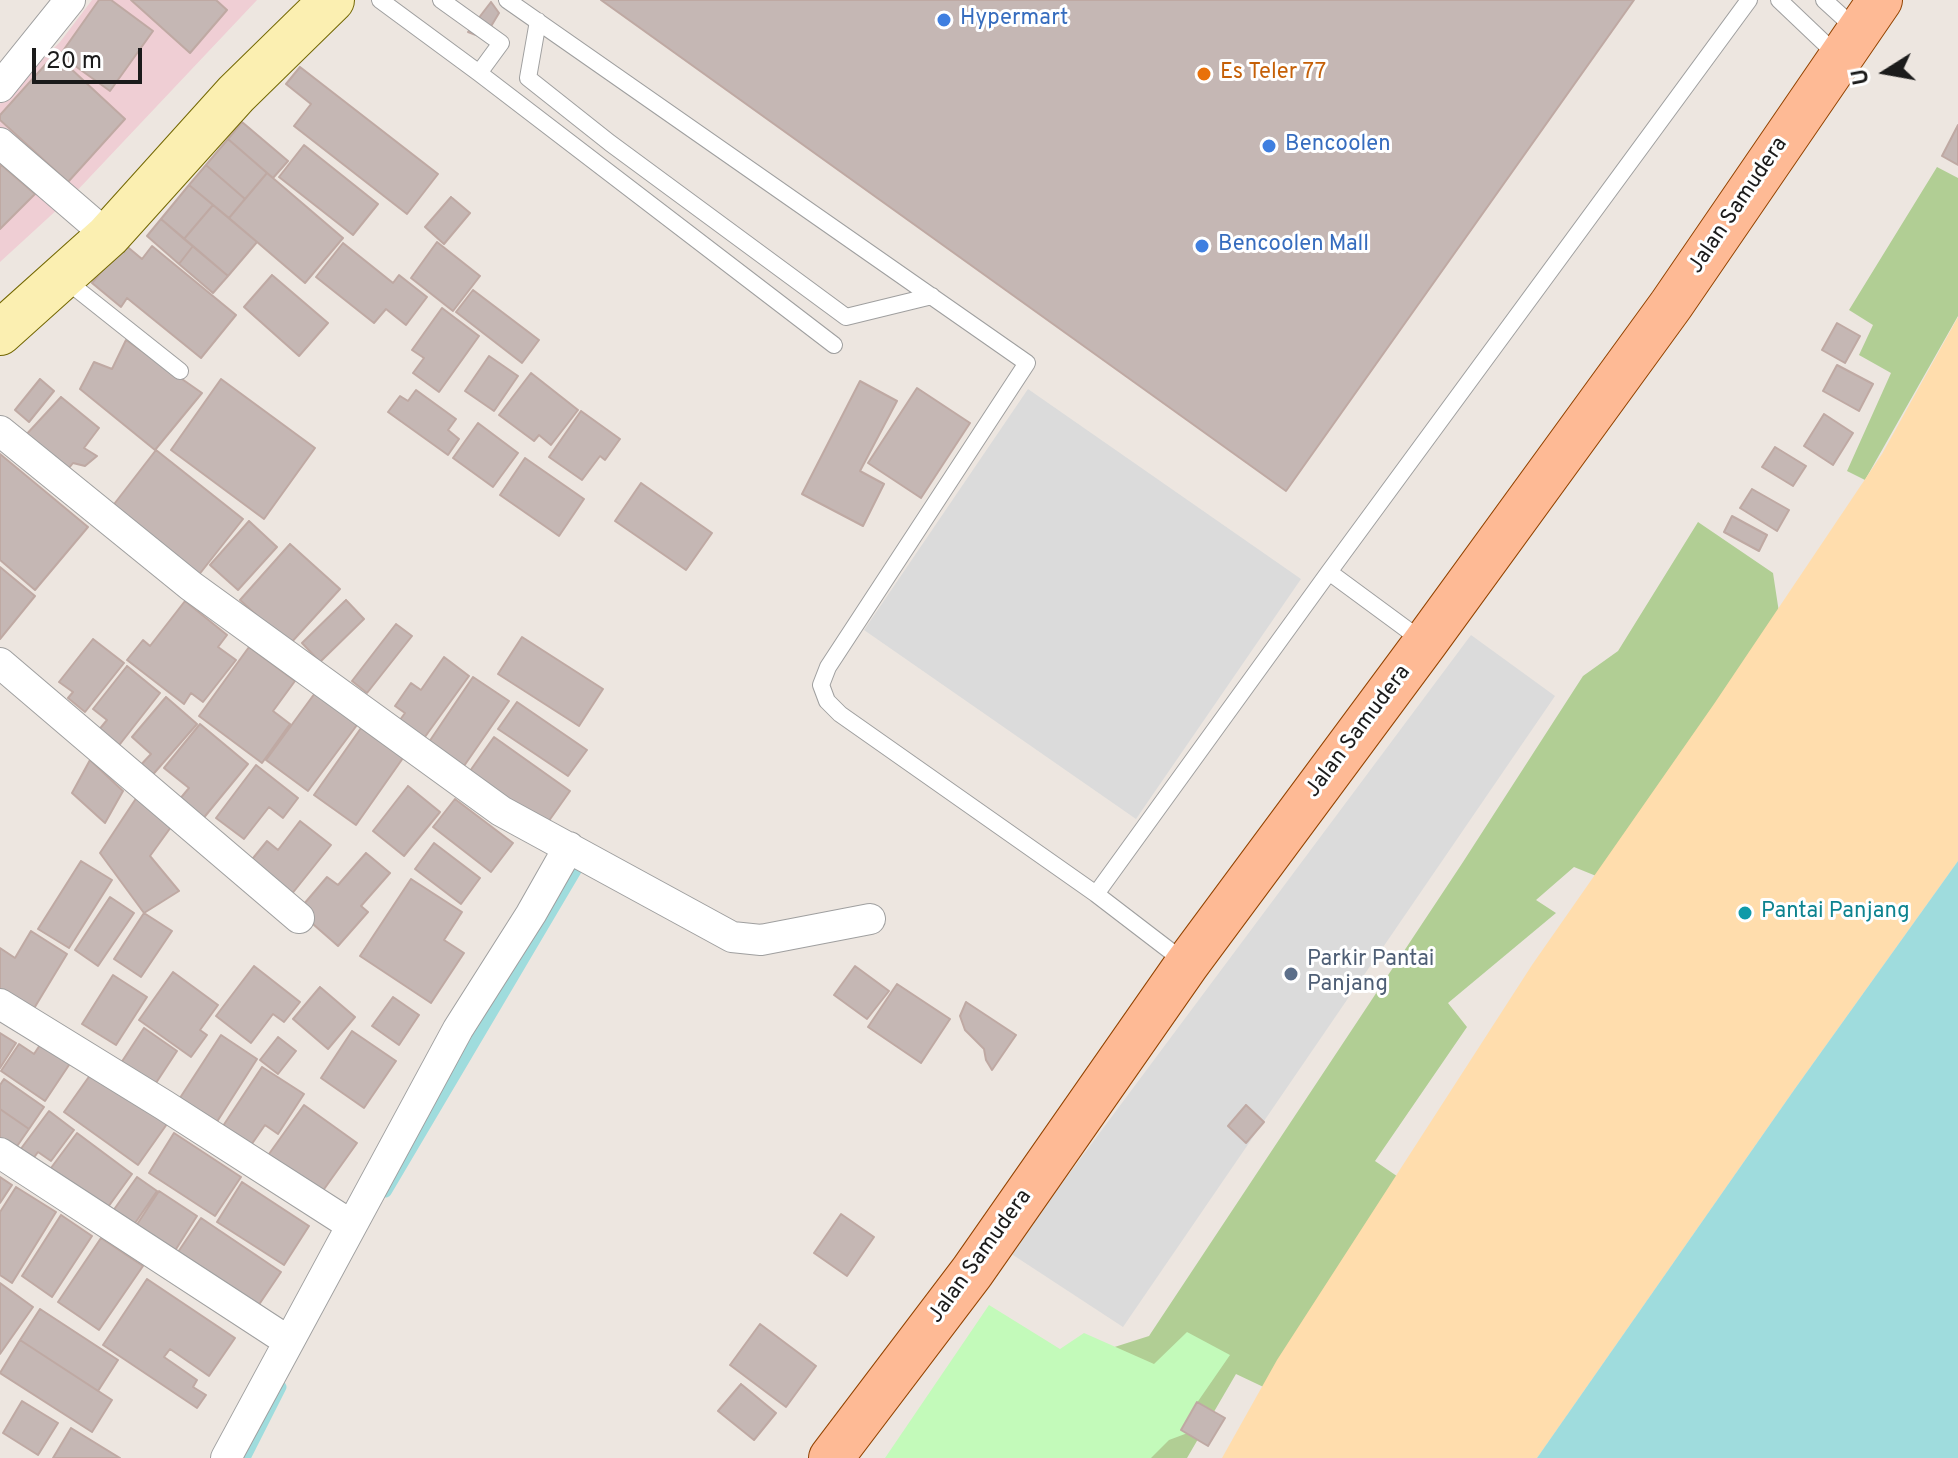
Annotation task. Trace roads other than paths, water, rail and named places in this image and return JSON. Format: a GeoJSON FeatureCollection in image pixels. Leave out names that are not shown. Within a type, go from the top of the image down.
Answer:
{"type":"FeatureCollection","features":[{"type":"Feature","properties":{"kind":"main road","name":"Jalan Samudera"},"geometry":{"type":"LineString","coordinates":[[831,1458],[972,1272],[1187,964],[1671,305],[1860,30]]}},
{"type":"Feature","properties":{"kind":"street"},"geometry":{"type":"LineString","coordinates":[[0,87],[70,0]]}},
{"type":"Feature","properties":{"kind":"street"},"geometry":{"type":"LineString","coordinates":[[0,333],[108,236],[236,94],[332,0]]}},
{"type":"Feature","properties":{"kind":"street"},"geometry":{"type":"LineString","coordinates":[[0,143],[108,236]]}},
{"type":"Feature","properties":{"kind":"street"},"geometry":{"type":"LineString","coordinates":[[0,431],[191,586],[501,811],[732,937],[761,940],[870,919]]}},
{"type":"Feature","properties":{"kind":"street"},"geometry":{"type":"LineString","coordinates":[[0,663],[299,918]]}},
{"type":"Feature","properties":{"kind":"street"},"geometry":{"type":"LineString","coordinates":[[226,1458],[458,1029],[531,914],[569,847]]}},
{"type":"Feature","properties":{"kind":"street"},"geometry":{"type":"LineString","coordinates":[[0,1004],[351,1225]]}},
{"type":"Feature","properties":{"kind":"street"},"geometry":{"type":"LineString","coordinates":[[0,1153],[288,1341]]}},
{"type":"Feature","properties":{"kind":"lane"},"geometry":{"type":"LineString","coordinates":[[380,0],[834,345]]}},
{"type":"Feature","properties":{"kind":"lane"},"geometry":{"type":"LineString","coordinates":[[441,0],[501,43],[479,73]]}},
{"type":"Feature","properties":{"kind":"lane"},"geometry":{"type":"LineString","coordinates":[[507,0],[1027,363],[828,667],[821,685],[827,701],[840,714],[1096,894],[1187,964]]}},
{"type":"Feature","properties":{"kind":"lane"},"geometry":{"type":"LineString","coordinates":[[1096,894],[1749,0]]}},
{"type":"Feature","properties":{"kind":"lane"},"geometry":{"type":"LineString","coordinates":[[1779,0],[1860,30]]}},
{"type":"Feature","properties":{"kind":"lane"},"geometry":{"type":"LineString","coordinates":[[1824,0],[1860,30]]}},
{"type":"Feature","properties":{"kind":"lane"},"geometry":{"type":"LineString","coordinates":[[538,21],[528,78],[610,143],[846,317],[932,296]]}},
{"type":"Feature","properties":{"kind":"lane"},"geometry":{"type":"LineString","coordinates":[[62,277],[180,371]]}},
{"type":"Feature","properties":{"kind":"lane"},"geometry":{"type":"LineString","coordinates":[[1329,572],[1425,643]]}},
{"type":"Feature","properties":{"kind":"water"},"geometry":{"type":"Polygon","coordinates":[[[1958,861],[1958,1458],[1537,1458],[1794,1090],[1958,861]]]}},
{"type":"Feature","properties":{"kind":"waterway"},"geometry":{"type":"LineString","coordinates":[[386,1192],[577,869]]}},
{"type":"Feature","properties":{"kind":"waterway"},"geometry":{"type":"LineString","coordinates":[[245,1458],[281,1387]]}},
{"type":"Feature","properties":{"kind":"place","name":"Hypermart"},"geometry":{"type":"Point","coordinates":[944,20]}},
{"type":"Feature","properties":{"kind":"place","name":"Es Teler 77"},"geometry":{"type":"Point","coordinates":[1204,74]}},
{"type":"Feature","properties":{"kind":"place","name":"Bencoolen"},"geometry":{"type":"Point","coordinates":[1269,146]}},
{"type":"Feature","properties":{"kind":"place","name":"Bencoolen Mall"},"geometry":{"type":"Point","coordinates":[1202,246]}},
{"type":"Feature","properties":{"kind":"place","name":"Pantai Panjang"},"geometry":{"type":"Point","coordinates":[1745,913]}},
{"type":"Feature","properties":{"kind":"place","name":"Parkir Pantai Panjang"},"geometry":{"type":"Point","coordinates":[1291,974]}}]}
